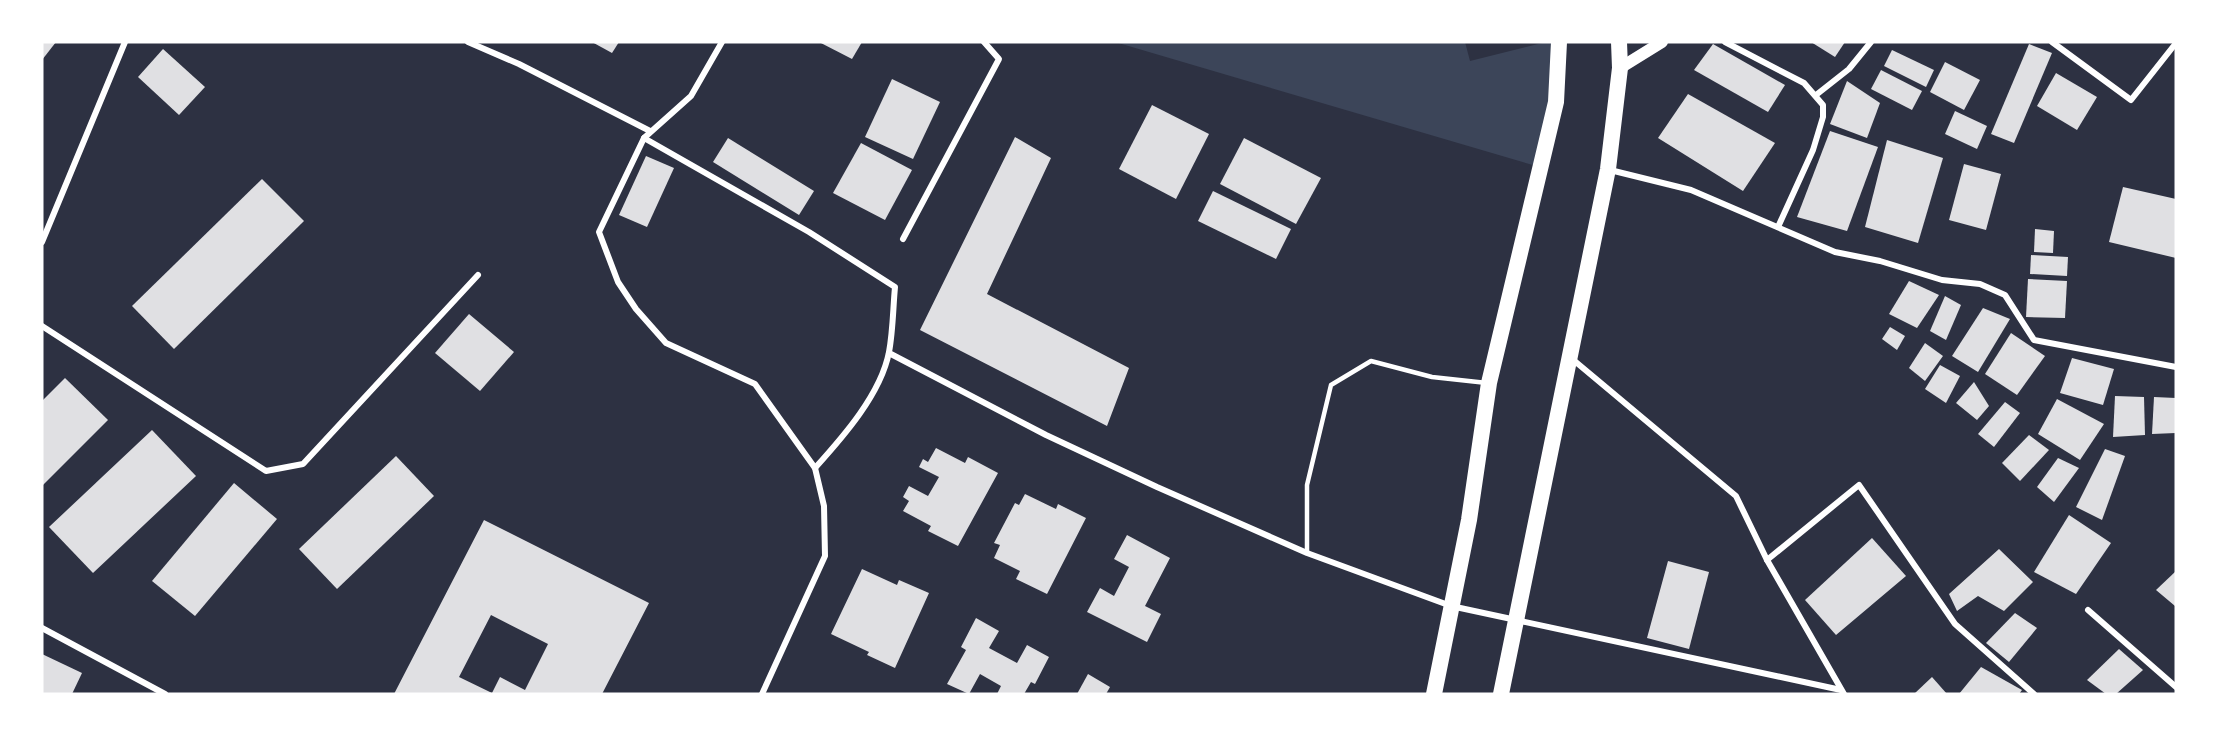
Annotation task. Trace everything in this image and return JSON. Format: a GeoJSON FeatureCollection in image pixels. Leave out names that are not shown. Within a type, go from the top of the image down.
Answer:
{"type":"FeatureCollection","features":[{"type":"Feature","properties":{"kind":"highway"},"geometry":{"type":"LineString","coordinates":[[1434,694],[1469,520],[1489,383],[1556,102],[1559,42]]}},
{"type":"Feature","properties":{"kind":"highway"},"geometry":{"type":"LineString","coordinates":[[1501,694],[1608,169],[1620,68],[1619,42]]}},
{"type":"Feature","properties":{"kind":"main road"},"geometry":{"type":"LineString","coordinates":[[1620,68],[1662,42]]}},
{"type":"Feature","properties":{"kind":"street"},"geometry":{"type":"LineString","coordinates":[[42,242],[125,42]]}},
{"type":"Feature","properties":{"kind":"street"},"geometry":{"type":"LineString","coordinates":[[468,42],[519,64],[650,130]]}},
{"type":"Feature","properties":{"kind":"street"},"geometry":{"type":"LineString","coordinates":[[722,42],[691,96],[650,130],[644,138],[599,232],[618,282],[636,309],[666,343],[755,384],[815,468],[824,506],[825,556],[762,694]]}},
{"type":"Feature","properties":{"kind":"street"},"geometry":{"type":"LineString","coordinates":[[903,239],[999,59],[984,42]]}},
{"type":"Feature","properties":{"kind":"street"},"geometry":{"type":"LineString","coordinates":[[1725,42],[1804,83],[1823,105],[1823,117],[1813,150],[1778,227]]}},
{"type":"Feature","properties":{"kind":"street"},"geometry":{"type":"LineString","coordinates":[[1816,95],[1849,69],[1871,42]]}},
{"type":"Feature","properties":{"kind":"street"},"geometry":{"type":"LineString","coordinates":[[2052,42],[2131,100],[2176,43]]}},
{"type":"Feature","properties":{"kind":"street"},"geometry":{"type":"LineString","coordinates":[[644,138],[808,232],[895,287],[889,353],[882,375],[850,429],[815,468]]}},
{"type":"Feature","properties":{"kind":"street"},"geometry":{"type":"LineString","coordinates":[[1608,169],[1691,190],[1835,252],[1880,261],[1942,280],[1980,284],[2005,295],[2034,340],[2176,367]]}},
{"type":"Feature","properties":{"kind":"street"},"geometry":{"type":"LineString","coordinates":[[42,326],[266,471],[303,464],[478,275]]}},
{"type":"Feature","properties":{"kind":"street"},"geometry":{"type":"LineString","coordinates":[[889,353],[1046,435],[1307,553],[1451,606],[1517,618],[1843,692]]}},
{"type":"Feature","properties":{"kind":"street"},"geometry":{"type":"LineString","coordinates":[[1569,356],[1736,496],[1767,560],[1843,692]]}},
{"type":"Feature","properties":{"kind":"street"},"geometry":{"type":"LineString","coordinates":[[1767,560],[1859,485],[1955,624],[2034,694]]}},
{"type":"Feature","properties":{"kind":"street"},"geometry":{"type":"LineString","coordinates":[[2088,610],[2176,687]]}},
{"type":"Feature","properties":{"kind":"street"},"geometry":{"type":"LineString","coordinates":[[42,628],[165,694]]}},
{"type":"Feature","properties":{"kind":"lane"},"geometry":{"type":"LineString","coordinates":[[1307,553],[1308,485],[1331,385],[1371,361],[1432,377],[1489,383]]}},
{"type":"Feature","properties":{"kind":"shaded area"},"geometry":{"type":"Polygon","coordinates":[[[1115,42],[1465,42],[1470,61],[1546,42],[1561,42],[1543,168],[1115,42]]]}},
{"type":"Feature","properties":{"kind":"building"},"geometry":{"type":"Polygon","coordinates":[[[42,42],[56,42],[42,60],[42,42]]]}},
{"type":"Feature","properties":{"kind":"building"},"geometry":{"type":"Polygon","coordinates":[[[592,42],[619,42],[612,53],[592,42]]]}},
{"type":"Feature","properties":{"kind":"building"},"geometry":{"type":"Polygon","coordinates":[[[819,42],[862,42],[852,59],[819,42]]]}},
{"type":"Feature","properties":{"kind":"building"},"geometry":{"type":"Polygon","coordinates":[[[1811,42],[1845,42],[1835,57],[1811,42]]]}},
{"type":"Feature","properties":{"kind":"building"},"geometry":{"type":"Polygon","coordinates":[[[1713,44],[1785,85],[1768,112],[1694,70],[1713,44]]]}},
{"type":"Feature","properties":{"kind":"building"},"geometry":{"type":"Polygon","coordinates":[[[2029,44],[2052,53],[2014,143],[1991,134],[2029,44]]]}},
{"type":"Feature","properties":{"kind":"building"},"geometry":{"type":"Polygon","coordinates":[[[163,49],[205,87],[179,115],[138,77],[163,49]]]}},
{"type":"Feature","properties":{"kind":"building"},"geometry":{"type":"Polygon","coordinates":[[[1892,50],[1934,70],[1926,87],[1884,66],[1892,50]]]}},
{"type":"Feature","properties":{"kind":"building"},"geometry":{"type":"Polygon","coordinates":[[[1945,62],[1980,80],[1964,110],[1930,92],[1945,62]]]}},
{"type":"Feature","properties":{"kind":"building"},"geometry":{"type":"Polygon","coordinates":[[[1881,70],[1922,91],[1912,110],[1871,89],[1881,70]]]}},
{"type":"Feature","properties":{"kind":"building"},"geometry":{"type":"Polygon","coordinates":[[[2056,73],[2097,97],[2077,130],[2037,106],[2056,73]]]}},
{"type":"Feature","properties":{"kind":"building"},"geometry":{"type":"Polygon","coordinates":[[[892,79],[940,102],[913,159],[865,137],[892,79]]]}},
{"type":"Feature","properties":{"kind":"building"},"geometry":{"type":"Polygon","coordinates":[[[1847,81],[1880,103],[1867,138],[1830,124],[1847,81]]]}},
{"type":"Feature","properties":{"kind":"building"},"geometry":{"type":"Polygon","coordinates":[[[1688,94],[1775,143],[1743,191],[1658,138],[1688,94]]]}},
{"type":"Feature","properties":{"kind":"building"},"geometry":{"type":"Polygon","coordinates":[[[1152,105],[1209,134],[1176,199],[1119,169],[1152,105]]]}},
{"type":"Feature","properties":{"kind":"building"},"geometry":{"type":"Polygon","coordinates":[[[1955,111],[1987,126],[1977,149],[1945,134],[1955,111]]]}},
{"type":"Feature","properties":{"kind":"building"},"geometry":{"type":"Polygon","coordinates":[[[1830,131],[1878,147],[1847,231],[1797,217],[1830,131]]]}},
{"type":"Feature","properties":{"kind":"building"},"geometry":{"type":"Polygon","coordinates":[[[1015,137],[1051,158],[987,294],[1129,368],[1107,426],[920,330],[1015,137]]]}},
{"type":"Feature","properties":{"kind":"building"},"geometry":{"type":"Polygon","coordinates":[[[728,138],[814,191],[799,215],[713,162],[728,138]]]}},
{"type":"Feature","properties":{"kind":"building"},"geometry":{"type":"Polygon","coordinates":[[[1244,138],[1321,178],[1296,224],[1220,184],[1244,138]]]}},
{"type":"Feature","properties":{"kind":"building"},"geometry":{"type":"Polygon","coordinates":[[[1887,140],[1943,158],[1918,243],[1865,227],[1887,140]]]}},
{"type":"Feature","properties":{"kind":"building"},"geometry":{"type":"Polygon","coordinates":[[[861,143],[912,170],[885,220],[833,193],[861,143]]]}},
{"type":"Feature","properties":{"kind":"building"},"geometry":{"type":"Polygon","coordinates":[[[646,156],[674,168],[647,227],[619,215],[646,156]]]}},
{"type":"Feature","properties":{"kind":"building"},"geometry":{"type":"Polygon","coordinates":[[[1964,164],[2001,174],[1986,230],[1949,220],[1964,164]]]}},
{"type":"Feature","properties":{"kind":"building"},"geometry":{"type":"Polygon","coordinates":[[[262,179],[304,221],[174,349],[132,306],[262,179]]]}},
{"type":"Feature","properties":{"kind":"building"},"geometry":{"type":"Polygon","coordinates":[[[2123,187],[2176,199],[2176,258],[2109,242],[2123,187]]]}},
{"type":"Feature","properties":{"kind":"building"},"geometry":{"type":"Polygon","coordinates":[[[1213,191],[1291,229],[1276,259],[1198,221],[1213,191]]]}},
{"type":"Feature","properties":{"kind":"building"},"geometry":{"type":"Polygon","coordinates":[[[2035,229],[2054,231],[2053,253],[2034,252],[2035,229]]]}},
{"type":"Feature","properties":{"kind":"building"},"geometry":{"type":"Polygon","coordinates":[[[2031,255],[2068,257],[2067,276],[2030,274],[2031,255]]]}},
{"type":"Feature","properties":{"kind":"building"},"geometry":{"type":"Polygon","coordinates":[[[2028,279],[2067,281],[2065,318],[2026,317],[2028,279]]]}},
{"type":"Feature","properties":{"kind":"building"},"geometry":{"type":"Polygon","coordinates":[[[1909,281],[1939,295],[1917,328],[1889,314],[1909,281]]]}},
{"type":"Feature","properties":{"kind":"building"},"geometry":{"type":"Polygon","coordinates":[[[1945,296],[1961,305],[1946,340],[1930,331],[1945,296]]]}},
{"type":"Feature","properties":{"kind":"building"},"geometry":{"type":"Polygon","coordinates":[[[1983,308],[2010,319],[1978,372],[1952,356],[1983,308]]]}},
{"type":"Feature","properties":{"kind":"building"},"geometry":{"type":"Polygon","coordinates":[[[469,314],[514,352],[480,391],[435,353],[469,314]]]}},
{"type":"Feature","properties":{"kind":"building"},"geometry":{"type":"Polygon","coordinates":[[[1890,327],[1905,336],[1897,350],[1882,339],[1890,327]]]}},
{"type":"Feature","properties":{"kind":"building"},"geometry":{"type":"Polygon","coordinates":[[[2011,333],[2045,356],[2017,395],[1985,374],[2011,333]]]}},
{"type":"Feature","properties":{"kind":"building"},"geometry":{"type":"Polygon","coordinates":[[[1925,343],[1943,356],[1925,381],[1909,368],[1925,343]]]}},
{"type":"Feature","properties":{"kind":"building"},"geometry":{"type":"Polygon","coordinates":[[[2072,358],[2114,369],[2103,405],[2060,393],[2072,358]]]}},
{"type":"Feature","properties":{"kind":"building"},"geometry":{"type":"Polygon","coordinates":[[[1940,365],[1960,376],[1946,403],[1925,389],[1940,365]]]}},
{"type":"Feature","properties":{"kind":"building"},"geometry":{"type":"Polygon","coordinates":[[[65,378],[108,420],[42,486],[42,401],[65,378]]]}},
{"type":"Feature","properties":{"kind":"building"},"geometry":{"type":"Polygon","coordinates":[[[1974,382],[1989,406],[1977,420],[1956,403],[1974,382]]]}},
{"type":"Feature","properties":{"kind":"building"},"geometry":{"type":"Polygon","coordinates":[[[2115,396],[2144,397],[2145,435],[2113,437],[2115,396]]]}},
{"type":"Feature","properties":{"kind":"building"},"geometry":{"type":"Polygon","coordinates":[[[2154,397],[2176,398],[2176,433],[2152,434],[2154,397]]]}},
{"type":"Feature","properties":{"kind":"building"},"geometry":{"type":"Polygon","coordinates":[[[2057,399],[2104,424],[2080,460],[2038,434],[2057,399]]]}},
{"type":"Feature","properties":{"kind":"building"},"geometry":{"type":"Polygon","coordinates":[[[2005,402],[2020,413],[1994,447],[1978,434],[2005,402]]]}},
{"type":"Feature","properties":{"kind":"building"},"geometry":{"type":"Polygon","coordinates":[[[152,430],[196,476],[93,573],[49,527],[152,430]]]}},
{"type":"Feature","properties":{"kind":"building"},"geometry":{"type":"Polygon","coordinates":[[[2029,435],[2049,450],[2020,481],[2002,463],[2029,435]]]}},
{"type":"Feature","properties":{"kind":"building"},"geometry":{"type":"Polygon","coordinates":[[[936,448],[965,463],[968,457],[998,473],[958,546],[928,531],[931,526],[903,511],[909,501],[903,497],[909,486],[928,496],[939,477],[919,467],[923,459],[928,462],[936,448]]]}},
{"type":"Feature","properties":{"kind":"building"},"geometry":{"type":"Polygon","coordinates":[[[2105,449],[2125,456],[2102,520],[2076,507],[2105,449]]]}},
{"type":"Feature","properties":{"kind":"building"},"geometry":{"type":"Polygon","coordinates":[[[396,456],[434,496],[337,589],[299,549],[396,456]]]}},
{"type":"Feature","properties":{"kind":"building"},"geometry":{"type":"Polygon","coordinates":[[[2058,458],[2079,468],[2054,502],[2037,487],[2058,458]]]}},
{"type":"Feature","properties":{"kind":"building"},"geometry":{"type":"Polygon","coordinates":[[[234,483],[277,519],[195,616],[152,581],[234,483]]]}},
{"type":"Feature","properties":{"kind":"building"},"geometry":{"type":"Polygon","coordinates":[[[1025,494],[1056,509],[1058,504],[1086,518],[1047,594],[1016,579],[1020,571],[994,558],[1000,545],[994,543],[1015,503],[1019,505],[1025,494]]]}},
{"type":"Feature","properties":{"kind":"building"},"geometry":{"type":"Polygon","coordinates":[[[2069,515],[2111,543],[2076,594],[2034,572],[2069,515]]]}},
{"type":"Feature","properties":{"kind":"building"},"geometry":{"type":"Polygon","coordinates":[[[484,520],[649,603],[602,694],[394,694],[484,520]],[[491,615],[459,677],[492,693],[500,677],[525,690],[548,644],[491,615]]]}},
{"type":"Feature","properties":{"kind":"building"},"geometry":{"type":"Polygon","coordinates":[[[1127,535],[1170,558],[1145,606],[1161,614],[1147,642],[1087,612],[1100,588],[1114,596],[1129,567],[1114,559],[1127,535]]]}},
{"type":"Feature","properties":{"kind":"building"},"geometry":{"type":"Polygon","coordinates":[[[1872,538],[1906,576],[1836,635],[1805,600],[1872,538]]]}},
{"type":"Feature","properties":{"kind":"building"},"geometry":{"type":"Polygon","coordinates":[[[1999,549],[2033,582],[2004,611],[1978,596],[1957,611],[1949,594],[1999,549]]]}},
{"type":"Feature","properties":{"kind":"building"},"geometry":{"type":"Polygon","coordinates":[[[1668,561],[1709,572],[1689,649],[1647,638],[1668,561]]]}},
{"type":"Feature","properties":{"kind":"building"},"geometry":{"type":"Polygon","coordinates":[[[862,569],[897,585],[899,580],[929,593],[895,668],[867,655],[869,652],[831,634],[862,569]]]}},
{"type":"Feature","properties":{"kind":"building"},"geometry":{"type":"Polygon","coordinates":[[[2176,571],[2176,605],[2175,606],[2156,590],[2176,571]]]}},
{"type":"Feature","properties":{"kind":"building"},"geometry":{"type":"Polygon","coordinates":[[[2015,613],[2037,628],[2009,662],[1986,643],[2015,613]]]}},
{"type":"Feature","properties":{"kind":"building"},"geometry":{"type":"Polygon","coordinates":[[[976,618],[999,631],[989,648],[1017,663],[1027,645],[1049,657],[1035,684],[1031,682],[1024,694],[997,694],[1001,686],[980,674],[969,694],[947,684],[966,650],[961,647],[976,618]]]}},
{"type":"Feature","properties":{"kind":"building"},"geometry":{"type":"Polygon","coordinates":[[[2119,649],[2143,670],[2116,694],[2106,694],[2087,680],[2119,649]]]}},
{"type":"Feature","properties":{"kind":"building"},"geometry":{"type":"Polygon","coordinates":[[[42,654],[82,673],[72,694],[42,694],[42,654]]]}},
{"type":"Feature","properties":{"kind":"building"},"geometry":{"type":"Polygon","coordinates":[[[1981,667],[2022,690],[2019,694],[1959,694],[1981,667]]]}},
{"type":"Feature","properties":{"kind":"building"},"geometry":{"type":"Polygon","coordinates":[[[1088,674],[1110,687],[1106,694],[1077,694],[1088,674]]]}},
{"type":"Feature","properties":{"kind":"building"},"geometry":{"type":"Polygon","coordinates":[[[1932,677],[1947,694],[1914,694],[1932,677]]]}}]}
